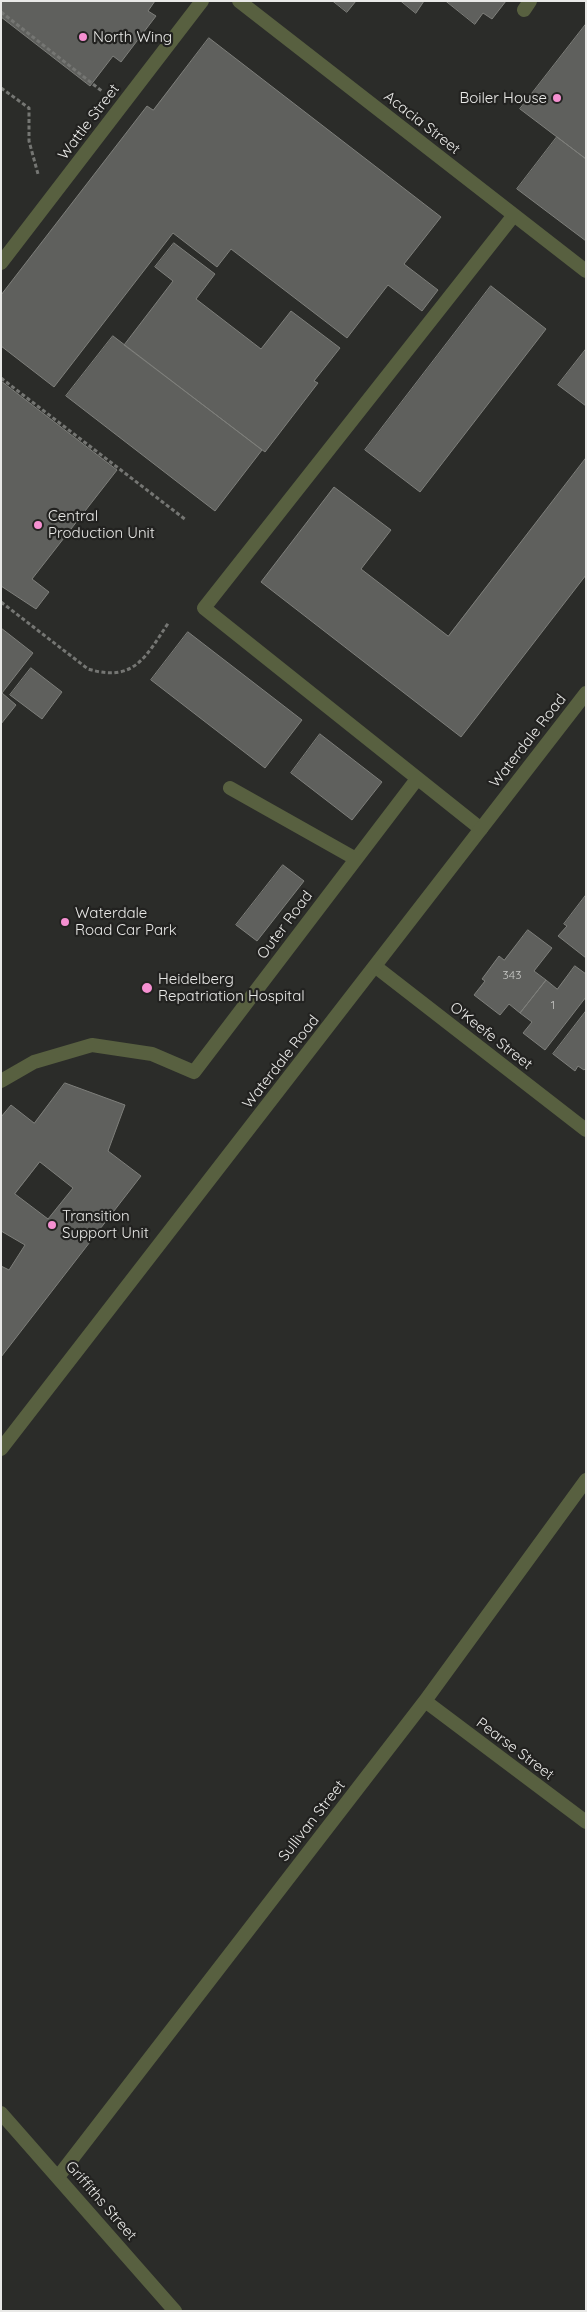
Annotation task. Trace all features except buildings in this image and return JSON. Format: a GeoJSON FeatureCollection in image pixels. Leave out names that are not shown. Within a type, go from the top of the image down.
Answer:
{"type":"FeatureCollection","features":[{"type":"Feature","properties":{"kind":"street","name":"Wattle Street"},"geometry":{"type":"LineString","coordinates":[[1,263],[202,1]]}},
{"type":"Feature","properties":{"kind":"street","name":"Acacia Street"},"geometry":{"type":"LineString","coordinates":[[238,1],[586,271]]}},
{"type":"Feature","properties":{"kind":"street"},"geometry":{"type":"LineString","coordinates":[[481,829],[204,608],[514,215]]}},
{"type":"Feature","properties":{"kind":"street","name":"Waterdale Road"},"geometry":{"type":"LineString","coordinates":[[1,1449],[376,967],[586,693]]}},
{"type":"Feature","properties":{"kind":"street","name":"Outer Road"},"geometry":{"type":"LineString","coordinates":[[1,1080],[34,1062],[92,1045],[152,1054],[194,1072],[417,779]]}},
{"type":"Feature","properties":{"kind":"street"},"geometry":{"type":"LineString","coordinates":[[230,788],[356,859]]}},
{"type":"Feature","properties":{"kind":"street","name":"O'Keefe Street"},"geometry":{"type":"LineString","coordinates":[[376,967],[586,1130]]}},
{"type":"Feature","properties":{"kind":"street","name":"Sullivan Street"},"geometry":{"type":"LineString","coordinates":[[58,2177],[426,1701],[586,1480]]}},
{"type":"Feature","properties":{"kind":"street","name":"Pearse Street"},"geometry":{"type":"LineString","coordinates":[[426,1701],[586,1822]]}},
{"type":"Feature","properties":{"kind":"street","name":"Griffiths Street"},"geometry":{"type":"LineString","coordinates":[[1,2113],[175,2311]]}},
{"type":"Feature","properties":{"kind":"path"},"geometry":{"type":"LineString","coordinates":[[1,12],[121,107]]}},
{"type":"Feature","properties":{"kind":"path"},"geometry":{"type":"LineString","coordinates":[[1,88],[29,108],[29,141],[39,177],[54,195]]}},
{"type":"Feature","properties":{"kind":"path"},"geometry":{"type":"LineString","coordinates":[[1,378],[186,520]]}},
{"type":"Feature","properties":{"kind":"path"},"geometry":{"type":"LineString","coordinates":[[1,602],[88,670],[105,674],[122,673],[136,666],[169,622]]}},
{"type":"Feature","properties":{"kind":"place","name":"North Wing"},"geometry":{"type":"Point","coordinates":[83,37]}},
{"type":"Feature","properties":{"kind":"place","name":"Boiler House"},"geometry":{"type":"Point","coordinates":[557,98]}},
{"type":"Feature","properties":{"kind":"place","name":"Central Production Unit"},"geometry":{"type":"Point","coordinates":[38,525]}},
{"type":"Feature","properties":{"kind":"place","name":"Waterdale Road Car Park"},"geometry":{"type":"Point","coordinates":[65,922]}},
{"type":"Feature","properties":{"kind":"place","name":"Heidelberg Repatriation Hospital"},"geometry":{"type":"Point","coordinates":[147,988]}},
{"type":"Feature","properties":{"kind":"place","name":"Transition Support Unit"},"geometry":{"type":"Point","coordinates":[52,1225]}}]}
